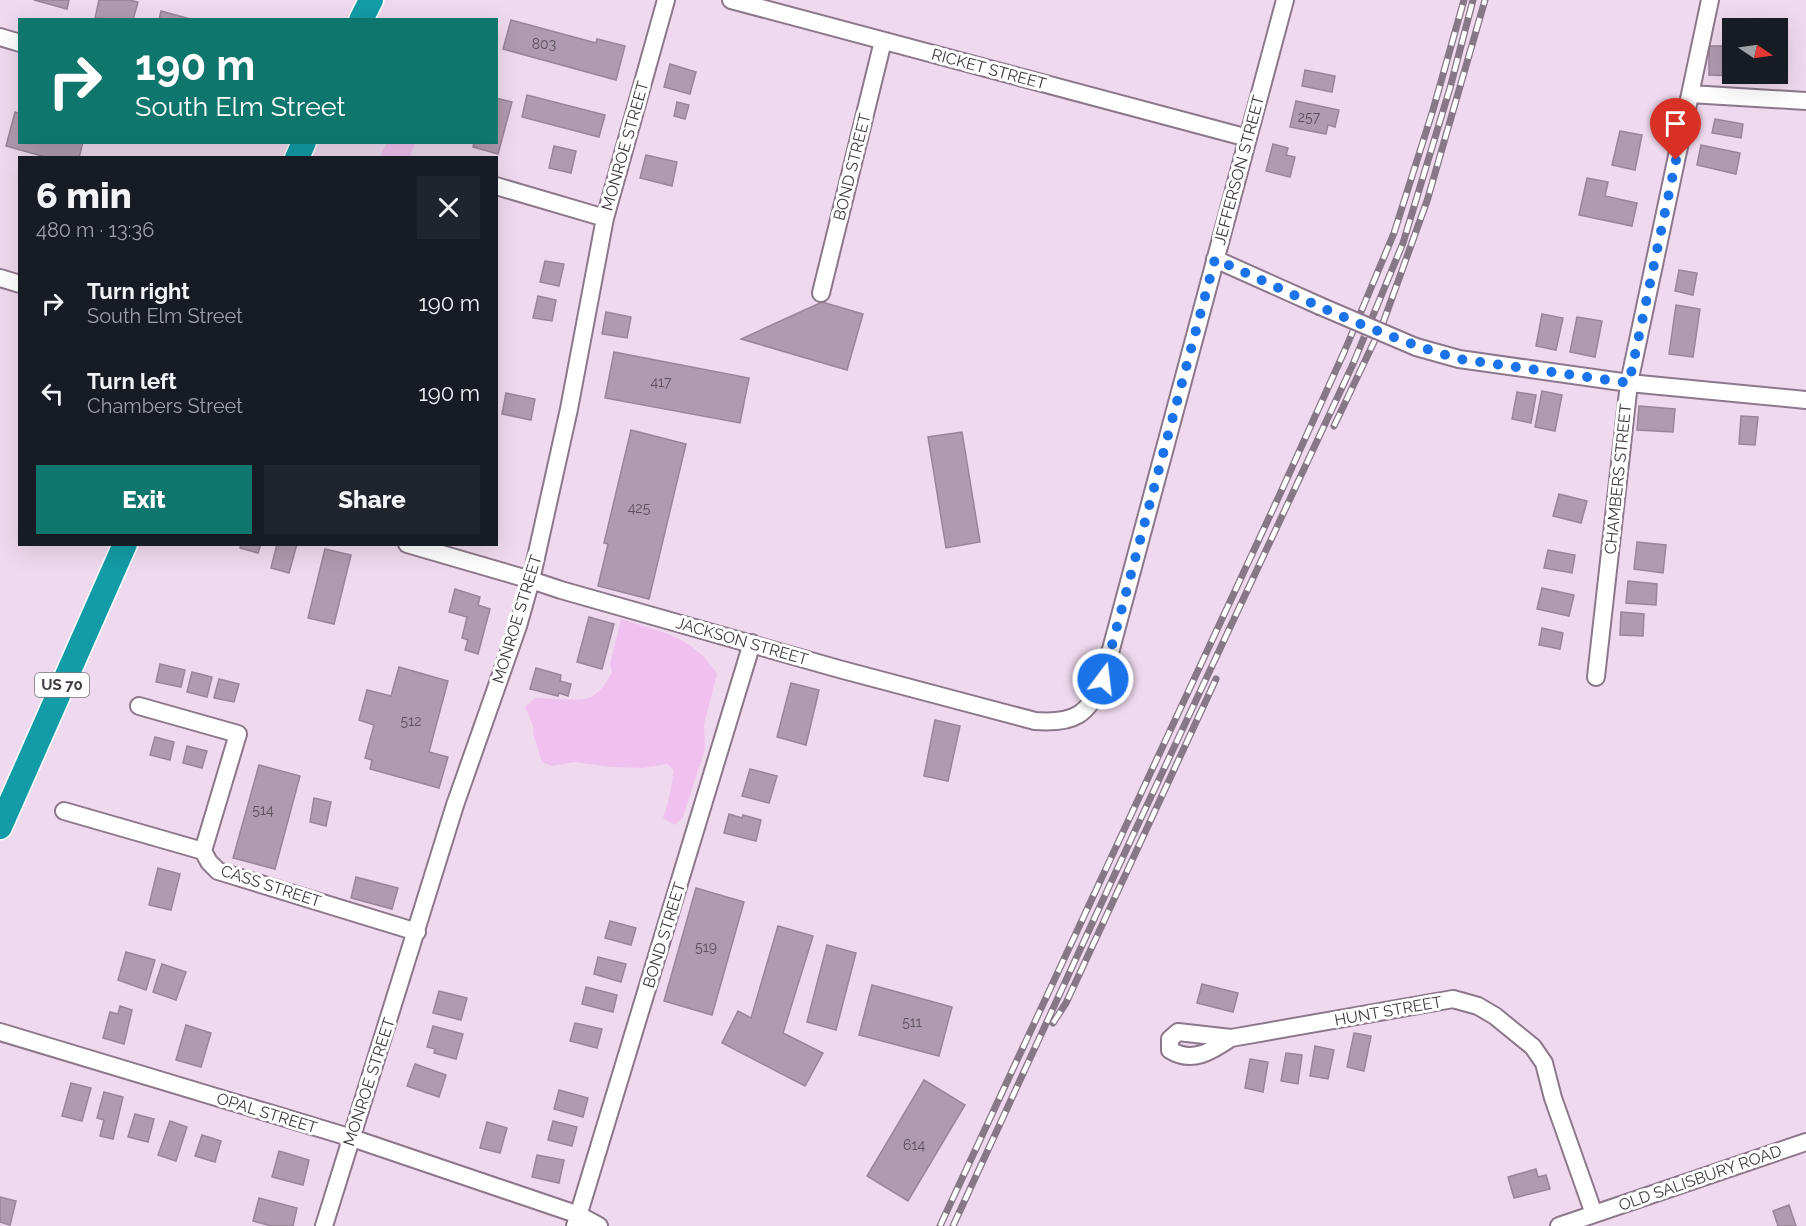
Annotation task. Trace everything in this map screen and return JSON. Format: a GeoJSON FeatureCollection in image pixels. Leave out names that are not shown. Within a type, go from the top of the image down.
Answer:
{"type":"FeatureCollection","features":[{"type":"Feature","properties":{"kind":"highway"},"geometry":{"type":"LineString","coordinates":[[362,18],[370,0]]}},
{"type":"Feature","properties":{"kind":"highway","name":"US 70"},"geometry":{"type":"LineString","coordinates":[[0,827],[124,546]]}},
{"type":"Feature","properties":{"kind":"street","name":"MONROE STREET"},"geometry":{"type":"LineString","coordinates":[[324,1226],[455,805],[518,626],[531,580],[569,409],[605,218],[666,0]]}},
{"type":"Feature","properties":{"kind":"street","name":"RICKET STREET"},"geometry":{"type":"LineString","coordinates":[[731,0],[1248,138]]}},
{"type":"Feature","properties":{"kind":"street","name":"JEFFERSON STREET"},"geometry":{"type":"LineString","coordinates":[[1079,716],[1095,700],[1103,679],[1285,0]]}},
{"type":"Feature","properties":{"kind":"street","name":"CHAMBERS STREET"},"geometry":{"type":"LineString","coordinates":[[1596,677],[1629,383],[1710,0]]}},
{"type":"Feature","properties":{"kind":"street","name":"BOND STREET"},"geometry":{"type":"LineString","coordinates":[[821,293],[883,41]]}},
{"type":"Feature","properties":{"kind":"street"},"geometry":{"type":"LineString","coordinates":[[1690,94],[1806,101]]}},
{"type":"Feature","properties":{"kind":"street"},"geometry":{"type":"LineString","coordinates":[[498,187],[605,218]]}},
{"type":"Feature","properties":{"kind":"street"},"geometry":{"type":"LineString","coordinates":[[1215,259],[1416,347],[1459,359],[1629,383],[1806,400]]}},
{"type":"Feature","properties":{"kind":"street"},"geometry":{"type":"LineString","coordinates":[[0,278],[18,283]]}},
{"type":"Feature","properties":{"kind":"street","name":"JACKSON STREET"},"geometry":{"type":"LineString","coordinates":[[414,546],[561,591],[1035,721],[1057,723],[1079,716]]}},
{"type":"Feature","properties":{"kind":"street","name":"BOND STREET"},"geometry":{"type":"LineString","coordinates":[[578,1220],[752,644]]}},
{"type":"Feature","properties":{"kind":"street"},"geometry":{"type":"LineString","coordinates":[[139,706],[238,734],[203,851]]}},
{"type":"Feature","properties":{"kind":"street","name":"CASS STREET"},"geometry":{"type":"LineString","coordinates":[[64,810],[203,851],[218,871],[417,932]]}},
{"type":"Feature","properties":{"kind":"street","name":"HUNT STREET"},"geometry":{"type":"LineString","coordinates":[[1231,1038],[1453,999],[1478,1006],[1495,1016],[1533,1047],[1544,1063],[1553,1098],[1594,1214]]}},
{"type":"Feature","properties":{"kind":"street","name":"OPAL STREET"},"geometry":{"type":"LineString","coordinates":[[0,1032],[351,1138],[599,1226]]}},
{"type":"Feature","properties":{"kind":"street","name":"OLD SALISBURY ROAD"},"geometry":{"type":"LineString","coordinates":[[1559,1226],[1806,1142]]}},
{"type":"Feature","properties":{"kind":"shaded area"},"geometry":{"type":"Polygon","coordinates":[[[386,144],[415,144],[410,156],[380,156],[386,144]]]}},
{"type":"Feature","properties":{"kind":"shaded area"},"geometry":{"type":"Polygon","coordinates":[[[621,619],[663,632],[687,643],[708,661],[717,674],[704,724],[705,749],[683,817],[675,825],[663,818],[674,770],[667,764],[643,768],[611,767],[575,762],[552,766],[542,762],[533,733],[534,728],[525,707],[535,698],[579,699],[591,697],[598,692],[612,672],[610,664],[621,619]]]}},
{"type":"Feature","properties":{"kind":"building"},"geometry":{"type":"Polygon","coordinates":[[[34,0],[69,0],[67,9],[34,0]]]}},
{"type":"Feature","properties":{"kind":"building"},"geometry":{"type":"Polygon","coordinates":[[[99,0],[138,2],[134,18],[95,18],[99,0]]]}},
{"type":"Feature","properties":{"kind":"building"},"geometry":{"type":"Polygon","coordinates":[[[161,11],[187,18],[159,18],[161,11]]]}},
{"type":"Feature","properties":{"kind":"building"},"geometry":{"type":"Polygon","coordinates":[[[511,20],[596,43],[597,39],[625,46],[616,80],[503,49],[511,20]]]}},
{"type":"Feature","properties":{"kind":"building"},"geometry":{"type":"Polygon","coordinates":[[[1709,46],[1722,46],[1722,75],[1709,75],[1709,46]]]}},
{"type":"Feature","properties":{"kind":"building"},"geometry":{"type":"Polygon","coordinates":[[[670,64],[696,72],[690,94],[664,87],[670,64]]]}},
{"type":"Feature","properties":{"kind":"building"},"geometry":{"type":"Polygon","coordinates":[[[1305,70],[1335,76],[1332,92],[1302,86],[1305,70]]]}},
{"type":"Feature","properties":{"kind":"building"},"geometry":{"type":"Polygon","coordinates":[[[527,95],[605,115],[599,137],[522,117],[527,95]]]}},
{"type":"Feature","properties":{"kind":"building"},"geometry":{"type":"Polygon","coordinates":[[[498,98],[512,102],[498,154],[473,147],[474,144],[498,144],[498,98]]]}},
{"type":"Feature","properties":{"kind":"building"},"geometry":{"type":"Polygon","coordinates":[[[1296,101],[1339,110],[1335,127],[1328,125],[1326,134],[1290,127],[1296,101]]]}},
{"type":"Feature","properties":{"kind":"building"},"geometry":{"type":"Polygon","coordinates":[[[677,102],[689,105],[685,119],[674,116],[677,102]]]}},
{"type":"Feature","properties":{"kind":"building"},"geometry":{"type":"Polygon","coordinates":[[[15,112],[18,113],[18,144],[82,144],[80,156],[42,156],[6,146],[15,112]]]}},
{"type":"Feature","properties":{"kind":"building"},"geometry":{"type":"Polygon","coordinates":[[[1715,119],[1743,124],[1741,138],[1712,133],[1715,119]]]}},
{"type":"Feature","properties":{"kind":"building"},"geometry":{"type":"Polygon","coordinates":[[[1620,131],[1642,135],[1635,170],[1612,165],[1620,131]]]}},
{"type":"Feature","properties":{"kind":"building"},"geometry":{"type":"Polygon","coordinates":[[[1273,144],[1288,148],[1286,155],[1295,157],[1290,177],[1266,171],[1273,144]]]}},
{"type":"Feature","properties":{"kind":"building"},"geometry":{"type":"Polygon","coordinates":[[[1701,145],[1740,153],[1736,174],[1697,165],[1701,145]]]}},
{"type":"Feature","properties":{"kind":"building"},"geometry":{"type":"Polygon","coordinates":[[[554,146],[576,151],[571,173],[549,168],[554,146]]]}},
{"type":"Feature","properties":{"kind":"building"},"geometry":{"type":"Polygon","coordinates":[[[646,155],[677,162],[672,186],[640,178],[646,155]]]}},
{"type":"Feature","properties":{"kind":"building"},"geometry":{"type":"Polygon","coordinates":[[[1587,178],[1608,182],[1605,196],[1637,203],[1632,226],[1579,215],[1587,178]]]}},
{"type":"Feature","properties":{"kind":"building"},"geometry":{"type":"Polygon","coordinates":[[[545,261],[564,264],[559,286],[540,282],[545,261]]]}},
{"type":"Feature","properties":{"kind":"building"},"geometry":{"type":"Polygon","coordinates":[[[1679,270],[1697,273],[1693,295],[1675,291],[1679,270]]]}},
{"type":"Feature","properties":{"kind":"building"},"geometry":{"type":"Polygon","coordinates":[[[538,296],[556,300],[552,321],[533,318],[538,296]]]}},
{"type":"Feature","properties":{"kind":"building"},"geometry":{"type":"Polygon","coordinates":[[[822,302],[863,314],[847,370],[741,339],[822,302]]]}},
{"type":"Feature","properties":{"kind":"building"},"geometry":{"type":"Polygon","coordinates":[[[1676,305],[1700,309],[1693,357],[1669,354],[1676,305]]]}},
{"type":"Feature","properties":{"kind":"building"},"geometry":{"type":"Polygon","coordinates":[[[606,312],[631,317],[627,338],[602,334],[606,312]]]}},
{"type":"Feature","properties":{"kind":"building"},"geometry":{"type":"Polygon","coordinates":[[[1542,314],[1563,318],[1556,350],[1536,346],[1542,314]]]}},
{"type":"Feature","properties":{"kind":"building"},"geometry":{"type":"Polygon","coordinates":[[[1577,317],[1602,321],[1595,357],[1570,352],[1577,317]]]}},
{"type":"Feature","properties":{"kind":"building"},"geometry":{"type":"Polygon","coordinates":[[[614,352],[749,378],[740,423],[605,398],[614,352]]]}},
{"type":"Feature","properties":{"kind":"building"},"geometry":{"type":"Polygon","coordinates":[[[1542,391],[1562,395],[1555,431],[1535,427],[1542,391]]]}},
{"type":"Feature","properties":{"kind":"building"},"geometry":{"type":"Polygon","coordinates":[[[1517,392],[1536,395],[1531,423],[1512,419],[1517,392]]]}},
{"type":"Feature","properties":{"kind":"building"},"geometry":{"type":"Polygon","coordinates":[[[506,393],[535,399],[531,420],[502,414],[506,393]]]}},
{"type":"Feature","properties":{"kind":"building"},"geometry":{"type":"Polygon","coordinates":[[[1639,406],[1675,409],[1673,432],[1637,430],[1639,406]]]}},
{"type":"Feature","properties":{"kind":"building"},"geometry":{"type":"Polygon","coordinates":[[[1741,416],[1758,417],[1755,445],[1739,444],[1741,416]]]}},
{"type":"Feature","properties":{"kind":"building"},"geometry":{"type":"Polygon","coordinates":[[[631,430],[686,444],[649,599],[598,586],[608,544],[604,543],[631,430]]]}},
{"type":"Feature","properties":{"kind":"building"},"geometry":{"type":"Polygon","coordinates":[[[962,432],[980,542],[946,548],[928,437],[962,432]]]}},
{"type":"Feature","properties":{"kind":"building"},"geometry":{"type":"Polygon","coordinates":[[[1559,494],[1587,501],[1581,523],[1553,516],[1559,494]]]}},
{"type":"Feature","properties":{"kind":"building"},"geometry":{"type":"Polygon","coordinates":[[[1637,542],[1666,545],[1663,573],[1634,569],[1637,542]]]}},
{"type":"Feature","properties":{"kind":"building"},"geometry":{"type":"Polygon","coordinates":[[[240,546],[260,546],[258,553],[240,548],[240,546]]]}},
{"type":"Feature","properties":{"kind":"building"},"geometry":{"type":"Polygon","coordinates":[[[276,546],[296,546],[289,573],[271,568],[276,546]]]}},
{"type":"Feature","properties":{"kind":"building"},"geometry":{"type":"Polygon","coordinates":[[[325,549],[351,555],[334,624],[308,618],[325,549]]]}},
{"type":"Feature","properties":{"kind":"building"},"geometry":{"type":"Polygon","coordinates":[[[1548,550],[1575,555],[1572,573],[1544,568],[1548,550]]]}},
{"type":"Feature","properties":{"kind":"building"},"geometry":{"type":"Polygon","coordinates":[[[1628,581],[1657,584],[1656,605],[1626,603],[1628,581]]]}},
{"type":"Feature","properties":{"kind":"building"},"geometry":{"type":"Polygon","coordinates":[[[1542,588],[1574,595],[1569,616],[1537,609],[1542,588]]]}},
{"type":"Feature","properties":{"kind":"building"},"geometry":{"type":"Polygon","coordinates":[[[455,589],[480,597],[478,605],[490,609],[478,654],[465,650],[468,640],[462,638],[467,617],[449,612],[455,589]]]}},
{"type":"Feature","properties":{"kind":"building"},"geometry":{"type":"Polygon","coordinates":[[[1621,612],[1644,614],[1643,636],[1620,635],[1621,612]]]}},
{"type":"Feature","properties":{"kind":"building"},"geometry":{"type":"Polygon","coordinates":[[[589,617],[614,624],[602,669],[577,662],[589,617]]]}},
{"type":"Feature","properties":{"kind":"building"},"geometry":{"type":"Polygon","coordinates":[[[1542,628],[1563,633],[1560,649],[1539,645],[1542,628]]]}},
{"type":"Feature","properties":{"kind":"building"},"geometry":{"type":"Polygon","coordinates":[[[160,664],[185,670],[181,687],[156,682],[160,664]]]}},
{"type":"Feature","properties":{"kind":"building"},"geometry":{"type":"Polygon","coordinates":[[[399,667],[448,681],[429,752],[448,757],[439,788],[370,769],[372,760],[365,758],[374,725],[359,720],[367,690],[391,696],[399,667]]]}},
{"type":"Feature","properties":{"kind":"building"},"geometry":{"type":"Polygon","coordinates":[[[536,668],[561,675],[560,681],[571,684],[568,696],[559,693],[558,696],[530,689],[536,668]]]}},
{"type":"Feature","properties":{"kind":"building"},"geometry":{"type":"Polygon","coordinates":[[[192,672],[212,677],[207,697],[187,692],[192,672]]]}},
{"type":"Feature","properties":{"kind":"building"},"geometry":{"type":"Polygon","coordinates":[[[219,679],[239,684],[234,702],[214,698],[219,679]]]}},
{"type":"Feature","properties":{"kind":"building"},"geometry":{"type":"Polygon","coordinates":[[[791,683],[819,690],[806,745],[777,737],[791,683]]]}},
{"type":"Feature","properties":{"kind":"building"},"geometry":{"type":"Polygon","coordinates":[[[935,720],[960,726],[948,781],[924,776],[935,720]]]}},
{"type":"Feature","properties":{"kind":"building"},"geometry":{"type":"Polygon","coordinates":[[[155,737],[174,742],[170,760],[150,755],[155,737]]]}},
{"type":"Feature","properties":{"kind":"building"},"geometry":{"type":"Polygon","coordinates":[[[187,746],[207,751],[202,768],[183,763],[187,746]]]}},
{"type":"Feature","properties":{"kind":"building"},"geometry":{"type":"Polygon","coordinates":[[[259,765],[300,776],[275,869],[233,858],[259,765]]]}},
{"type":"Feature","properties":{"kind":"building"},"geometry":{"type":"Polygon","coordinates":[[[750,769],[777,776],[769,803],[742,796],[750,769]]]}},
{"type":"Feature","properties":{"kind":"building"},"geometry":{"type":"Polygon","coordinates":[[[314,798],[331,802],[326,826],[310,822],[314,798]]]}},
{"type":"Feature","properties":{"kind":"building"},"geometry":{"type":"Polygon","coordinates":[[[729,814],[761,820],[756,841],[724,833],[729,814]]]}},
{"type":"Feature","properties":{"kind":"building"},"geometry":{"type":"Polygon","coordinates":[[[158,868],[180,874],[171,910],[149,905],[158,868]]]}},
{"type":"Feature","properties":{"kind":"building"},"geometry":{"type":"Polygon","coordinates":[[[356,877],[398,888],[392,909],[351,898],[356,877]]]}},
{"type":"Feature","properties":{"kind":"building"},"geometry":{"type":"Polygon","coordinates":[[[696,888],[744,902],[712,1015],[664,1001],[696,888]]]}},
{"type":"Feature","properties":{"kind":"building"},"geometry":{"type":"Polygon","coordinates":[[[610,921],[636,928],[631,945],[605,938],[610,921]]]}},
{"type":"Feature","properties":{"kind":"building"},"geometry":{"type":"Polygon","coordinates":[[[778,926],[813,936],[783,1033],[823,1053],[805,1086],[722,1043],[738,1011],[751,1018],[778,926]]]}},
{"type":"Feature","properties":{"kind":"building"},"geometry":{"type":"Polygon","coordinates":[[[827,945],[856,953],[836,1030],[807,1022],[827,945]]]}},
{"type":"Feature","properties":{"kind":"building"},"geometry":{"type":"Polygon","coordinates":[[[126,952],[155,960],[146,990],[118,980],[126,952]]]}},
{"type":"Feature","properties":{"kind":"building"},"geometry":{"type":"Polygon","coordinates":[[[598,957],[626,964],[621,982],[594,974],[598,957]]]}},
{"type":"Feature","properties":{"kind":"building"},"geometry":{"type":"Polygon","coordinates":[[[162,964],[186,972],[176,1000],[153,992],[162,964]]]}},
{"type":"Feature","properties":{"kind":"building"},"geometry":{"type":"Polygon","coordinates":[[[1202,984],[1238,993],[1233,1012],[1197,1003],[1202,984]]]}},
{"type":"Feature","properties":{"kind":"building"},"geometry":{"type":"Polygon","coordinates":[[[872,985],[952,1007],[939,1056],[859,1035],[872,985]]]}},
{"type":"Feature","properties":{"kind":"building"},"geometry":{"type":"Polygon","coordinates":[[[586,987],[617,995],[613,1012],[582,1004],[586,987]]]}},
{"type":"Feature","properties":{"kind":"building"},"geometry":{"type":"Polygon","coordinates":[[[439,991],[467,998],[461,1020],[433,1013],[439,991]]]}},
{"type":"Feature","properties":{"kind":"building"},"geometry":{"type":"Polygon","coordinates":[[[120,1006],[132,1010],[124,1044],[103,1038],[110,1012],[118,1014],[120,1006]]]}},
{"type":"Feature","properties":{"kind":"building"},"geometry":{"type":"Polygon","coordinates":[[[575,1023],[602,1029],[597,1048],[570,1041],[575,1023]]]}},
{"type":"Feature","properties":{"kind":"building"},"geometry":{"type":"Polygon","coordinates":[[[186,1025],[211,1033],[201,1067],[176,1060],[186,1025]]]}},
{"type":"Feature","properties":{"kind":"building"},"geometry":{"type":"Polygon","coordinates":[[[433,1026],[463,1034],[456,1059],[434,1053],[435,1049],[427,1047],[433,1026]]]}},
{"type":"Feature","properties":{"kind":"building"},"geometry":{"type":"Polygon","coordinates":[[[1354,1033],[1371,1036],[1364,1071],[1347,1067],[1354,1033]]]}},
{"type":"Feature","properties":{"kind":"building"},"geometry":{"type":"Polygon","coordinates":[[[1315,1046],[1334,1050],[1328,1079],[1310,1076],[1315,1046]]]}},
{"type":"Feature","properties":{"kind":"building"},"geometry":{"type":"Polygon","coordinates":[[[1286,1053],[1302,1055],[1298,1084],[1281,1081],[1286,1053]]]}},
{"type":"Feature","properties":{"kind":"building"},"geometry":{"type":"Polygon","coordinates":[[[1250,1059],[1268,1062],[1263,1092],[1245,1088],[1250,1059]]]}},
{"type":"Feature","properties":{"kind":"building"},"geometry":{"type":"Polygon","coordinates":[[[415,1064],[446,1075],[439,1097],[407,1086],[415,1064]]]}},
{"type":"Feature","properties":{"kind":"building"},"geometry":{"type":"Polygon","coordinates":[[[924,1080],[965,1105],[908,1201],[867,1176],[924,1080]]]}},
{"type":"Feature","properties":{"kind":"building"},"geometry":{"type":"Polygon","coordinates":[[[71,1083],[91,1088],[82,1121],[62,1116],[71,1083]]]}},
{"type":"Feature","properties":{"kind":"building"},"geometry":{"type":"Polygon","coordinates":[[[559,1090],[588,1098],[583,1117],[554,1109],[559,1090]]]}},
{"type":"Feature","properties":{"kind":"building"},"geometry":{"type":"Polygon","coordinates":[[[104,1092],[123,1097],[113,1139],[100,1136],[104,1120],[97,1118],[104,1092]]]}},
{"type":"Feature","properties":{"kind":"building"},"geometry":{"type":"Polygon","coordinates":[[[135,1114],[154,1119],[148,1142],[128,1137],[135,1114]]]}},
{"type":"Feature","properties":{"kind":"building"},"geometry":{"type":"Polygon","coordinates":[[[170,1121],[187,1127],[176,1161],[158,1155],[170,1121]]]}},
{"type":"Feature","properties":{"kind":"building"},"geometry":{"type":"Polygon","coordinates":[[[553,1121],[577,1127],[572,1146],[548,1140],[553,1121]]]}},
{"type":"Feature","properties":{"kind":"building"},"geometry":{"type":"Polygon","coordinates":[[[487,1122],[507,1128],[500,1153],[480,1148],[487,1122]]]}},
{"type":"Feature","properties":{"kind":"building"},"geometry":{"type":"Polygon","coordinates":[[[202,1135],[221,1141],[215,1162],[195,1156],[202,1135]]]}},
{"type":"Feature","properties":{"kind":"building"},"geometry":{"type":"Polygon","coordinates":[[[279,1151],[309,1160],[303,1185],[272,1177],[279,1151]]]}},
{"type":"Feature","properties":{"kind":"building"},"geometry":{"type":"Polygon","coordinates":[[[537,1155],[564,1160],[559,1183],[532,1177],[537,1155]]]}},
{"type":"Feature","properties":{"kind":"building"},"geometry":{"type":"Polygon","coordinates":[[[1536,1169],[1538,1177],[1546,1175],[1550,1189],[1514,1198],[1508,1177],[1536,1169]]]}},
{"type":"Feature","properties":{"kind":"building"},"geometry":{"type":"Polygon","coordinates":[[[0,1197],[16,1201],[10,1225],[0,1222],[0,1197]]]}},
{"type":"Feature","properties":{"kind":"building"},"geometry":{"type":"Polygon","coordinates":[[[259,1198],[297,1208],[293,1226],[271,1226],[253,1221],[259,1198]]]}},
{"type":"Feature","properties":{"kind":"building"},"geometry":{"type":"Polygon","coordinates":[[[1789,1205],[1796,1226],[1778,1226],[1773,1211],[1789,1205]]]}},
{"type":"Feature","properties":{"kind":"railway"},"geometry":{"type":"LineString","coordinates":[[940,1226],[1345,350],[1394,233],[1433,110],[1464,0]]}},
{"type":"Feature","properties":{"kind":"railway"},"geometry":{"type":"LineString","coordinates":[[953,1226],[1353,364],[1403,243],[1450,88],[1473,0]]}},
{"type":"Feature","properties":{"kind":"railway"},"geometry":{"type":"LineString","coordinates":[[1334,426],[1383,323],[1427,201],[1485,0]]}},
{"type":"Feature","properties":{"kind":"railway"},"geometry":{"type":"LineString","coordinates":[[1053,1023],[1066,1003],[1216,679]]}},
{"type":"Feature","properties":{"kind":"route"},"geometry":{"type":"LineString","coordinates":[[1103,679],[1215,259],[1416,347],[1459,359],[1629,383],[1676,160]]}}]}
